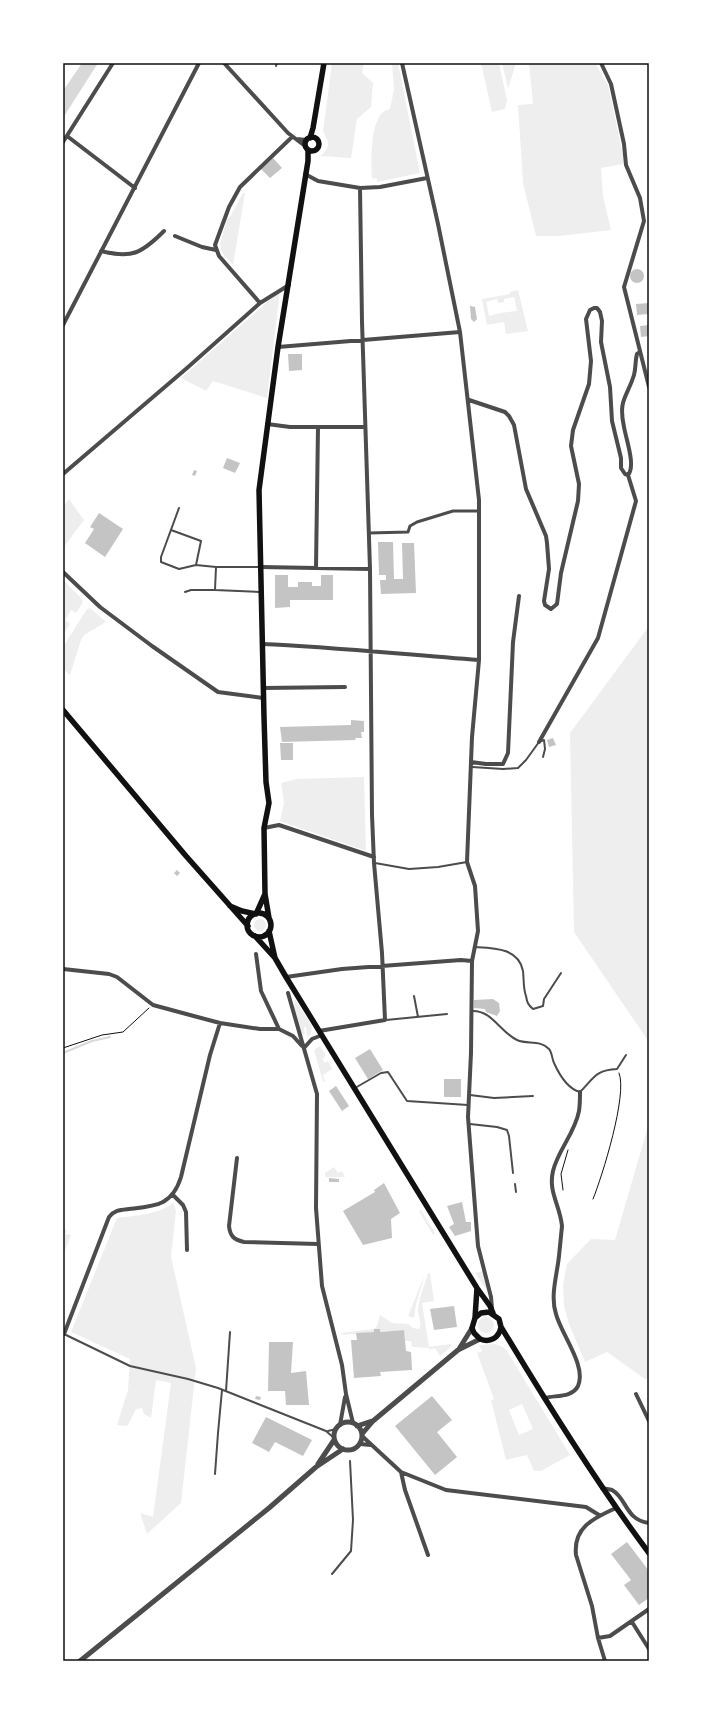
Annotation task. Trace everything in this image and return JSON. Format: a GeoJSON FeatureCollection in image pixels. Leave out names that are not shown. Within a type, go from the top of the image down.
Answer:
{"type":"FeatureCollection","features":[{"type":"Feature","properties":{"kind":"main road"},"geometry":{"type":"LineString","coordinates":[[275,958],[269,931],[271,924],[265,894],[266,860],[264,828],[269,803],[266,782],[263,698],[259,490],[278,347],[308,161],[307,148],[314,128],[324,63]]}},
{"type":"Feature","properties":{"kind":"main road"},"geometry":{"type":"LineString","coordinates":[[308,161],[319,146],[314,128]]}},
{"type":"Feature","properties":{"kind":"main road"},"geometry":{"type":"LineString","coordinates":[[309,139],[317,140]]}},
{"type":"Feature","properties":{"kind":"main road"},"geometry":{"type":"LineString","coordinates":[[307,148],[315,150]]}},
{"type":"Feature","properties":{"kind":"main road"},"geometry":{"type":"LineString","coordinates":[[63,710],[248,926],[250,932],[275,958],[476,1288],[490,1306],[493,1313],[499,1319],[501,1327],[544,1398],[602,1488],[649,1553]]}},
{"type":"Feature","properties":{"kind":"main road"},"geometry":{"type":"LineString","coordinates":[[248,926],[250,918],[256,914],[265,894]]}},
{"type":"Feature","properties":{"kind":"main road"},"geometry":{"type":"LineString","coordinates":[[230,906],[242,911],[264,914],[269,918]]}},
{"type":"Feature","properties":{"kind":"main road"},"geometry":{"type":"LineString","coordinates":[[255,936],[264,935],[269,931]]}},
{"type":"Feature","properties":{"kind":"main road"},"geometry":{"type":"LineString","coordinates":[[476,1288],[475,1318],[472,1328],[474,1333],[480,1339],[487,1341],[494,1338],[500,1331],[501,1327]]}},
{"type":"Feature","properties":{"kind":"main road"},"geometry":{"type":"LineString","coordinates":[[475,1318],[485,1312],[493,1313]]}},
{"type":"Feature","properties":{"kind":"main road"},"geometry":{"type":"LineString","coordinates":[[494,1338],[509,1340]]}},
{"type":"Feature","properties":{"kind":"street"},"geometry":{"type":"LineString","coordinates":[[63,142],[113,63]]}},
{"type":"Feature","properties":{"kind":"street"},"geometry":{"type":"LineString","coordinates":[[63,325],[64,320],[135,188],[199,63]]}},
{"type":"Feature","properties":{"kind":"street"},"geometry":{"type":"LineString","coordinates":[[224,63],[294,138],[307,148]]}},
{"type":"Feature","properties":{"kind":"street"},"geometry":{"type":"LineString","coordinates":[[402,63],[460,332],[469,400],[479,500],[479,660],[471,764],[467,862],[475,886],[478,931],[472,961],[469,1012],[468,1124],[478,1246],[491,1297],[493,1313]]}},
{"type":"Feature","properties":{"kind":"street"},"geometry":{"type":"LineString","coordinates":[[601,63],[612,84],[624,144],[626,165],[640,198],[644,222],[624,287],[649,387]]}},
{"type":"Feature","properties":{"kind":"street"},"geometry":{"type":"LineString","coordinates":[[67,136],[135,188]]}},
{"type":"Feature","properties":{"kind":"street"},"geometry":{"type":"LineString","coordinates":[[260,304],[219,256],[215,245],[218,234],[228,206],[236,193],[252,174],[294,138],[309,139]]}},
{"type":"Feature","properties":{"kind":"street"},"geometry":{"type":"LineString","coordinates":[[305,174],[318,181],[360,188],[380,187],[428,178]]}},
{"type":"Feature","properties":{"kind":"street"},"geometry":{"type":"LineString","coordinates":[[304,1048],[321,1033],[385,1020],[374,863],[370,569],[365,427],[360,188]]}},
{"type":"Feature","properties":{"kind":"street"},"geometry":{"type":"LineString","coordinates":[[101,251],[122,255],[137,253],[164,231]]}},
{"type":"Feature","properties":{"kind":"street"},"geometry":{"type":"LineString","coordinates":[[175,236],[202,247],[216,250]]}},
{"type":"Feature","properties":{"kind":"street"},"geometry":{"type":"LineString","coordinates":[[63,474],[260,304],[289,285]]}},
{"type":"Feature","properties":{"kind":"street"},"geometry":{"type":"LineString","coordinates":[[469,400],[505,412],[514,424],[526,489],[546,536],[549,569],[544,601],[548,608],[555,607],[557,604],[561,573],[578,501],[579,484],[571,446],[573,430],[589,384],[591,361],[586,319],[590,310],[597,308],[600,312],[602,320],[601,342],[610,387],[612,422],[621,468],[625,474],[628,475],[636,500],[598,638],[539,742]]}},
{"type":"Feature","properties":{"kind":"street"},"geometry":{"type":"LineString","coordinates":[[278,347],[363,342],[460,332]]}},
{"type":"Feature","properties":{"kind":"street"},"geometry":{"type":"LineString","coordinates":[[628,475],[632,462],[624,427],[622,407],[623,399],[634,375],[637,354],[640,352]]}},
{"type":"Feature","properties":{"kind":"street"},"geometry":{"type":"LineString","coordinates":[[267,424],[318,427],[365,427]]}},
{"type":"Feature","properties":{"kind":"street"},"geometry":{"type":"LineString","coordinates":[[316,568],[318,427]]}},
{"type":"Feature","properties":{"kind":"street"},"geometry":{"type":"LineString","coordinates":[[369,533],[408,532],[410,526],[417,522],[453,511],[478,511]]}},
{"type":"Feature","properties":{"kind":"street"},"geometry":{"type":"LineString","coordinates":[[261,567],[370,569]]}},
{"type":"Feature","properties":{"kind":"street"},"geometry":{"type":"LineString","coordinates":[[63,572],[100,607],[152,646],[218,692],[263,698]]}},
{"type":"Feature","properties":{"kind":"street"},"geometry":{"type":"LineString","coordinates":[[471,764],[503,764],[508,753],[513,642],[519,596]]}},
{"type":"Feature","properties":{"kind":"street"},"geometry":{"type":"LineString","coordinates":[[262,644],[479,660]]}},
{"type":"Feature","properties":{"kind":"street"},"geometry":{"type":"LineString","coordinates":[[263,688],[345,687]]}},
{"type":"Feature","properties":{"kind":"street"},"geometry":{"type":"LineString","coordinates":[[264,828],[280,825],[374,857]]}},
{"type":"Feature","properties":{"kind":"street"},"geometry":{"type":"LineString","coordinates":[[256,954],[261,991],[279,1029]]}},
{"type":"Feature","properties":{"kind":"street"},"geometry":{"type":"LineString","coordinates":[[286,977],[322,971],[461,960],[472,961]]}},
{"type":"Feature","properties":{"kind":"street"},"geometry":{"type":"LineString","coordinates":[[63,969],[109,974],[117,977],[153,1005],[220,1023],[260,1029],[279,1029],[293,1036],[304,1048]]}},
{"type":"Feature","properties":{"kind":"street"},"geometry":{"type":"LineString","coordinates":[[288,993],[317,1094],[316,1179],[318,1244],[322,1286],[344,1378],[346,1394],[355,1424],[362,1435],[401,1472],[446,1490],[586,1507],[599,1516]]}},
{"type":"Feature","properties":{"kind":"street"},"geometry":{"type":"LineString","coordinates":[[63,1333],[109,1217],[116,1211],[162,1203],[173,1195],[181,1178],[210,1055],[220,1023]]}},
{"type":"Feature","properties":{"kind":"street"},"geometry":{"type":"LineString","coordinates":[[544,1398],[574,1392],[578,1386],[579,1379],[577,1362],[559,1324],[554,1307],[562,1226],[561,1214],[552,1194],[553,1171],[579,1112],[580,1092]]}},
{"type":"Feature","properties":{"kind":"street"},"geometry":{"type":"LineString","coordinates":[[237,1158],[229,1226],[232,1236],[236,1240],[244,1242],[294,1242],[318,1244]]}},
{"type":"Feature","properties":{"kind":"street"},"geometry":{"type":"LineString","coordinates":[[173,1195],[183,1205],[186,1212],[187,1250]]}},
{"type":"Feature","properties":{"kind":"street"},"geometry":{"type":"LineString","coordinates":[[458,1350],[472,1328]]}},
{"type":"Feature","properties":{"kind":"street"},"geometry":{"type":"LineString","coordinates":[[360,1444],[362,1435],[373,1421],[458,1350],[480,1339]]}},
{"type":"Feature","properties":{"kind":"street"},"geometry":{"type":"LineString","coordinates":[[316,1467],[334,1439],[346,1394]]}},
{"type":"Feature","properties":{"kind":"street"},"geometry":{"type":"LineString","coordinates":[[636,1394],[649,1421]]}},
{"type":"Feature","properties":{"kind":"street"},"geometry":{"type":"LineString","coordinates":[[338,1427],[346,1423],[355,1424],[373,1421]]}},
{"type":"Feature","properties":{"kind":"street"},"geometry":{"type":"LineString","coordinates":[[334,1439],[338,1446],[343,1449],[353,1449],[360,1444],[371,1444]]}},
{"type":"Feature","properties":{"kind":"street"},"geometry":{"type":"LineString","coordinates":[[80,1661],[269,1508],[316,1467],[343,1449]]}},
{"type":"Feature","properties":{"kind":"street"},"geometry":{"type":"LineString","coordinates":[[401,1472],[405,1490],[428,1555]]}},
{"type":"Feature","properties":{"kind":"street"},"geometry":{"type":"LineString","coordinates":[[602,1488],[612,1490],[631,1514],[639,1521],[649,1523]]}},
{"type":"Feature","properties":{"kind":"street"},"geometry":{"type":"LineString","coordinates":[[605,1661],[598,1638],[592,1606],[576,1555],[575,1547],[579,1534],[584,1527],[599,1516],[616,1508]]}},
{"type":"Feature","properties":{"kind":"street"},"geometry":{"type":"LineString","coordinates":[[598,1638],[610,1636],[649,1609]]}},
{"type":"Feature","properties":{"kind":"street"},"geometry":{"type":"LineString","coordinates":[[632,1622],[649,1649]]}},
{"type":"Feature","properties":{"kind":"lane"},"geometry":{"type":"LineString","coordinates":[[179,508],[160,557],[161,562],[179,569],[196,564],[216,567],[261,567]]}},
{"type":"Feature","properties":{"kind":"lane"},"geometry":{"type":"LineString","coordinates":[[171,530],[201,541],[196,564]]}},
{"type":"Feature","properties":{"kind":"lane"},"geometry":{"type":"LineString","coordinates":[[215,590],[216,567]]}},
{"type":"Feature","properties":{"kind":"lane"},"geometry":{"type":"LineString","coordinates":[[185,592],[191,590],[215,590],[262,592]]}},
{"type":"Feature","properties":{"kind":"lane"},"geometry":{"type":"LineString","coordinates":[[471,764],[503,769],[518,768],[539,742],[544,740],[545,749],[543,756]]}},
{"type":"Feature","properties":{"kind":"lane"},"geometry":{"type":"LineString","coordinates":[[374,863],[409,869],[438,867],[467,862]]}},
{"type":"Feature","properties":{"kind":"lane"},"geometry":{"type":"LineString","coordinates":[[475,947],[489,948],[516,955],[520,960],[523,971],[524,989],[528,1006],[532,1009],[544,1006],[544,999],[561,973]]}},
{"type":"Feature","properties":{"kind":"lane"},"geometry":{"type":"LineString","coordinates":[[414,996],[418,1018]]}},
{"type":"Feature","properties":{"kind":"lane"},"geometry":{"type":"LineString","coordinates":[[469,1012],[478,1011],[493,1018],[498,1026],[518,1040],[537,1041],[546,1046],[550,1050],[563,1079],[575,1091],[580,1092],[588,1081],[600,1072],[617,1069],[626,1055]]}},
{"type":"Feature","properties":{"kind":"lane"},"geometry":{"type":"LineString","coordinates":[[385,1020],[447,1014]]}},
{"type":"Feature","properties":{"kind":"lane"},"geometry":{"type":"LineString","coordinates":[[354,1088],[381,1073],[388,1072],[407,1102],[468,1105]]}},
{"type":"Feature","properties":{"kind":"lane"},"geometry":{"type":"LineString","coordinates":[[469,1095],[494,1098],[533,1096]]}},
{"type":"Feature","properties":{"kind":"lane"},"geometry":{"type":"LineString","coordinates":[[468,1124],[497,1127],[507,1130],[513,1173]]}},
{"type":"Feature","properties":{"kind":"lane"},"geometry":{"type":"LineString","coordinates":[[515,1184],[516,1192]]}},
{"type":"Feature","properties":{"kind":"lane"},"geometry":{"type":"LineString","coordinates":[[226,1391],[230,1332]]}},
{"type":"Feature","properties":{"kind":"lane"},"geometry":{"type":"LineString","coordinates":[[63,1333],[130,1366],[188,1379],[226,1391],[326,1431],[334,1439]]}},
{"type":"Feature","properties":{"kind":"lane"},"geometry":{"type":"LineString","coordinates":[[216,1474],[222,1390]]}},
{"type":"Feature","properties":{"kind":"lane"},"geometry":{"type":"LineString","coordinates":[[326,1431],[338,1427]]}},
{"type":"Feature","properties":{"kind":"lane"},"geometry":{"type":"LineString","coordinates":[[332,1574],[351,1551],[353,1520],[350,1461]]}},
{"type":"Feature","properties":{"kind":"path"},"geometry":{"type":"LineString","coordinates":[[63,1048],[102,1034],[123,1032],[153,1005]]}},
{"type":"Feature","properties":{"kind":"path"},"geometry":{"type":"LineString","coordinates":[[593,1200],[608,1156],[616,1123],[620,1076],[617,1069]]}},
{"type":"Feature","properties":{"kind":"path"},"geometry":{"type":"LineString","coordinates":[[563,1190],[561,1174],[569,1146]]}},
{"type":"Feature","properties":{"kind":"shaded area"},"geometry":{"type":"Polygon","coordinates":[[[82,63],[98,63],[63,118],[63,91],[82,63]]]}},
{"type":"Feature","properties":{"kind":"shaded area"},"geometry":{"type":"Polygon","coordinates":[[[332,63],[364,63],[362,73],[373,83],[371,107],[357,119],[351,158],[320,156],[324,153],[328,145],[327,138],[323,131],[332,63]]]}},
{"type":"Feature","properties":{"kind":"shaded area"},"geometry":{"type":"Polygon","coordinates":[[[392,63],[398,63],[420,173],[377,182],[377,179],[372,178],[371,161],[373,139],[378,119],[383,112],[390,109],[394,89],[392,63]]]}},
{"type":"Feature","properties":{"kind":"shaded area"},"geometry":{"type":"Polygon","coordinates":[[[481,63],[499,63],[507,101],[505,109],[492,112],[481,63]]]}},
{"type":"Feature","properties":{"kind":"shaded area"},"geometry":{"type":"Polygon","coordinates":[[[502,63],[516,63],[508,89],[508,88],[502,63]]]}},
{"type":"Feature","properties":{"kind":"shaded area"},"geometry":{"type":"Polygon","coordinates":[[[529,63],[595,63],[608,85],[623,155],[623,164],[601,168],[603,196],[611,230],[560,236],[536,236],[523,183],[518,105],[533,104],[529,63]]]}},
{"type":"Feature","properties":{"kind":"shaded area"},"geometry":{"type":"Polygon","coordinates":[[[243,193],[245,193],[233,265],[223,254],[220,244],[227,219],[230,217],[243,193]]]}},
{"type":"Feature","properties":{"kind":"shaded area"},"geometry":{"type":"Polygon","coordinates":[[[518,290],[528,331],[506,334],[504,322],[487,325],[482,299],[510,294],[510,292],[518,290]],[[514,297],[504,299],[504,302],[498,303],[497,299],[486,302],[489,316],[517,311],[514,297]]]}},
{"type":"Feature","properties":{"kind":"shaded area"},"geometry":{"type":"Polygon","coordinates":[[[280,291],[267,398],[213,381],[206,391],[181,378],[280,291]]]}},
{"type":"Feature","properties":{"kind":"shaded area"},"geometry":{"type":"Polygon","coordinates":[[[69,499],[84,520],[63,548],[63,502],[65,504],[69,499]]]}},
{"type":"Feature","properties":{"kind":"shaded area"},"geometry":{"type":"Polygon","coordinates":[[[63,580],[81,598],[83,602],[76,613],[71,610],[65,620],[70,624],[63,634],[63,580]]]}},
{"type":"Feature","properties":{"kind":"shaded area"},"geometry":{"type":"Polygon","coordinates":[[[90,608],[106,622],[84,635],[70,675],[63,669],[63,647],[87,609],[90,608]]]}},
{"type":"Feature","properties":{"kind":"shaded area"},"geometry":{"type":"Polygon","coordinates":[[[649,626],[649,1042],[574,932],[570,733],[649,626]]]}},
{"type":"Feature","properties":{"kind":"shaded area"},"geometry":{"type":"Polygon","coordinates":[[[364,777],[366,851],[280,821],[284,803],[281,783],[297,779],[364,777]]]}},
{"type":"Feature","properties":{"kind":"shaded area"},"geometry":{"type":"Polygon","coordinates":[[[258,919],[262,919],[266,925],[262,931],[258,931],[254,927],[254,923],[258,919]]]}},
{"type":"Feature","properties":{"kind":"shaded area"},"geometry":{"type":"Polygon","coordinates":[[[295,999],[312,1026],[311,1034],[307,1037],[306,1027],[304,1027],[305,1035],[301,1033],[294,1007],[295,999]]]}},
{"type":"Feature","properties":{"kind":"shaded area"},"geometry":{"type":"Polygon","coordinates":[[[320,1046],[325,1054],[325,1057],[322,1059],[325,1063],[328,1061],[332,1069],[323,1075],[325,1081],[323,1082],[314,1050],[320,1046]]]}},
{"type":"Feature","properties":{"kind":"shaded area"},"geometry":{"type":"Polygon","coordinates":[[[649,1123],[649,1379],[645,1379],[607,1352],[585,1362],[569,1324],[564,1306],[563,1285],[567,1264],[591,1239],[615,1240],[649,1123]]]}},
{"type":"Feature","properties":{"kind":"shaded area"},"geometry":{"type":"Polygon","coordinates":[[[334,1167],[338,1173],[342,1171],[345,1177],[325,1177],[325,1173],[334,1167]]]}},
{"type":"Feature","properties":{"kind":"shaded area"},"geometry":{"type":"Polygon","coordinates":[[[173,1202],[176,1211],[171,1257],[196,1368],[181,1503],[147,1534],[140,1513],[153,1517],[171,1383],[156,1380],[151,1418],[144,1414],[142,1408],[136,1409],[127,1426],[117,1425],[128,1390],[130,1359],[71,1332],[117,1218],[155,1212],[169,1206],[173,1202]]]}},
{"type":"Feature","properties":{"kind":"shaded area"},"geometry":{"type":"Polygon","coordinates":[[[421,1210],[435,1233],[433,1235],[419,1211],[421,1210]]]}},
{"type":"Feature","properties":{"kind":"shaded area"},"geometry":{"type":"Polygon","coordinates":[[[63,1229],[67,1230],[65,1234],[71,1235],[63,1255],[63,1229]]]}},
{"type":"Feature","properties":{"kind":"shaded area"},"geometry":{"type":"Polygon","coordinates":[[[483,1271],[488,1291],[488,1292],[475,1273],[483,1271]]]}},
{"type":"Feature","properties":{"kind":"shaded area"},"geometry":{"type":"Polygon","coordinates":[[[428,1273],[430,1273],[434,1301],[422,1303],[429,1347],[450,1344],[452,1346],[440,1356],[435,1348],[429,1350],[429,1348],[412,1347],[411,1341],[405,1341],[404,1330],[380,1332],[380,1329],[374,1329],[377,1326],[380,1315],[392,1323],[408,1324],[413,1328],[419,1329],[421,1325],[418,1311],[419,1302],[428,1273]]]}},
{"type":"Feature","properties":{"kind":"shaded area"},"geometry":{"type":"Polygon","coordinates":[[[425,1274],[416,1304],[414,1318],[408,1316],[425,1274]]]}},
{"type":"Feature","properties":{"kind":"shaded area"},"geometry":{"type":"Polygon","coordinates":[[[486,1317],[492,1319],[494,1325],[492,1331],[486,1333],[480,1331],[478,1325],[480,1319],[486,1317]]]}},
{"type":"Feature","properties":{"kind":"shaded area"},"geometry":{"type":"Polygon","coordinates":[[[374,1329],[374,1332],[343,1335],[341,1333],[374,1329]]]}},
{"type":"Feature","properties":{"kind":"shaded area"},"geometry":{"type":"Polygon","coordinates":[[[495,1344],[503,1347],[507,1351],[570,1455],[541,1471],[534,1471],[527,1455],[506,1460],[491,1400],[494,1399],[477,1353],[482,1351],[479,1345],[495,1344]],[[522,1404],[509,1410],[519,1435],[533,1429],[522,1404]]]}},
{"type":"Feature","properties":{"kind":"building"},"geometry":{"type":"Polygon","coordinates":[[[273,158],[282,168],[270,178],[261,169],[273,158]]]}},
{"type":"Feature","properties":{"kind":"building"},"geometry":{"type":"Polygon","coordinates":[[[634,269],[640,269],[644,273],[644,279],[640,283],[634,283],[630,279],[630,273],[634,269]]]}},
{"type":"Feature","properties":{"kind":"building"},"geometry":{"type":"Polygon","coordinates":[[[649,303],[649,314],[637,315],[636,304],[649,303]]]}},
{"type":"Feature","properties":{"kind":"building"},"geometry":{"type":"Polygon","coordinates":[[[470,306],[475,307],[477,319],[474,322],[471,319],[470,306]]]}},
{"type":"Feature","properties":{"kind":"building"},"geometry":{"type":"Polygon","coordinates":[[[649,325],[649,336],[641,337],[640,326],[649,325]]]}},
{"type":"Feature","properties":{"kind":"building"},"geometry":{"type":"Polygon","coordinates":[[[288,354],[302,354],[302,370],[289,371],[288,354]]]}},
{"type":"Feature","properties":{"kind":"building"},"geometry":{"type":"Polygon","coordinates":[[[227,458],[240,463],[235,473],[223,468],[227,458]]]}},
{"type":"Feature","properties":{"kind":"building"},"geometry":{"type":"Polygon","coordinates":[[[194,470],[197,471],[195,476],[192,475],[194,470]]]}},
{"type":"Feature","properties":{"kind":"building"},"geometry":{"type":"Polygon","coordinates":[[[99,513],[123,529],[105,557],[85,543],[94,529],[90,527],[99,513]]]}},
{"type":"Feature","properties":{"kind":"building"},"geometry":{"type":"Polygon","coordinates":[[[378,542],[393,542],[394,579],[403,579],[402,543],[414,543],[416,593],[381,594],[380,580],[386,580],[386,575],[379,575],[378,542]]]}},
{"type":"Feature","properties":{"kind":"building"},"geometry":{"type":"Polygon","coordinates":[[[275,575],[288,575],[288,587],[298,587],[298,582],[312,582],[312,586],[321,586],[321,575],[333,575],[333,600],[290,600],[290,607],[275,608],[275,575]]]}},
{"type":"Feature","properties":{"kind":"building"},"geometry":{"type":"Polygon","coordinates":[[[351,720],[364,721],[364,732],[361,732],[362,738],[355,738],[356,740],[282,742],[280,727],[351,725],[351,720]]]}},
{"type":"Feature","properties":{"kind":"building"},"geometry":{"type":"Polygon","coordinates":[[[553,738],[556,745],[549,747],[547,740],[553,738]]]}},
{"type":"Feature","properties":{"kind":"building"},"geometry":{"type":"Polygon","coordinates":[[[280,743],[293,743],[293,760],[281,760],[280,743]]]}},
{"type":"Feature","properties":{"kind":"building"},"geometry":{"type":"Polygon","coordinates":[[[177,870],[180,873],[177,876],[174,873],[177,870]]]}},
{"type":"Feature","properties":{"kind":"building"},"geometry":{"type":"Polygon","coordinates":[[[493,999],[499,1003],[500,1011],[497,1016],[486,1012],[485,1009],[474,1008],[474,1000],[493,999]]]}},
{"type":"Feature","properties":{"kind":"building"},"geometry":{"type":"Polygon","coordinates":[[[370,1049],[383,1070],[368,1079],[355,1058],[370,1049]]]}},
{"type":"Feature","properties":{"kind":"building"},"geometry":{"type":"Polygon","coordinates":[[[444,1079],[461,1079],[461,1097],[444,1097],[444,1079]]]}},
{"type":"Feature","properties":{"kind":"building"},"geometry":{"type":"Polygon","coordinates":[[[336,1086],[349,1106],[342,1111],[329,1091],[336,1086]]]}},
{"type":"Feature","properties":{"kind":"building"},"geometry":{"type":"Polygon","coordinates":[[[329,1178],[339,1179],[339,1182],[329,1182],[329,1178]]]}},
{"type":"Feature","properties":{"kind":"building"},"geometry":{"type":"Polygon","coordinates":[[[384,1183],[400,1213],[391,1219],[392,1238],[363,1245],[343,1211],[375,1192],[374,1190],[384,1183]]]}},
{"type":"Feature","properties":{"kind":"building"},"geometry":{"type":"Polygon","coordinates":[[[462,1202],[466,1222],[471,1222],[471,1231],[455,1236],[449,1227],[454,1224],[447,1206],[462,1202]]]}},
{"type":"Feature","properties":{"kind":"building"},"geometry":{"type":"Polygon","coordinates":[[[454,1306],[457,1327],[434,1330],[430,1309],[454,1306]]]}},
{"type":"Feature","properties":{"kind":"building"},"geometry":{"type":"Polygon","coordinates":[[[374,1329],[380,1329],[380,1332],[404,1330],[406,1351],[411,1352],[412,1370],[380,1372],[381,1376],[354,1378],[351,1340],[357,1340],[356,1333],[374,1332],[374,1329]]]}},
{"type":"Feature","properties":{"kind":"building"},"geometry":{"type":"Polygon","coordinates":[[[269,1342],[293,1342],[291,1373],[306,1371],[309,1405],[286,1405],[285,1391],[268,1391],[269,1342]]]}},
{"type":"Feature","properties":{"kind":"building"},"geometry":{"type":"Polygon","coordinates":[[[256,1396],[261,1397],[260,1400],[255,1399],[256,1396]]]}},
{"type":"Feature","properties":{"kind":"building"},"geometry":{"type":"Polygon","coordinates":[[[432,1396],[452,1420],[437,1432],[457,1457],[435,1475],[395,1426],[432,1396]]]}},
{"type":"Feature","properties":{"kind":"building"},"geometry":{"type":"Polygon","coordinates":[[[266,1417],[312,1440],[303,1456],[275,1442],[269,1452],[252,1443],[266,1417]]]}},
{"type":"Feature","properties":{"kind":"building"},"geometry":{"type":"Polygon","coordinates":[[[627,1542],[649,1571],[649,1598],[639,1605],[624,1585],[631,1580],[611,1554],[627,1542]]]}},
{"type":"Feature","properties":{"kind":"waterway"},"geometry":{"type":"LineString","coordinates":[[63,1053],[92,1041],[110,1037]]}}]}
